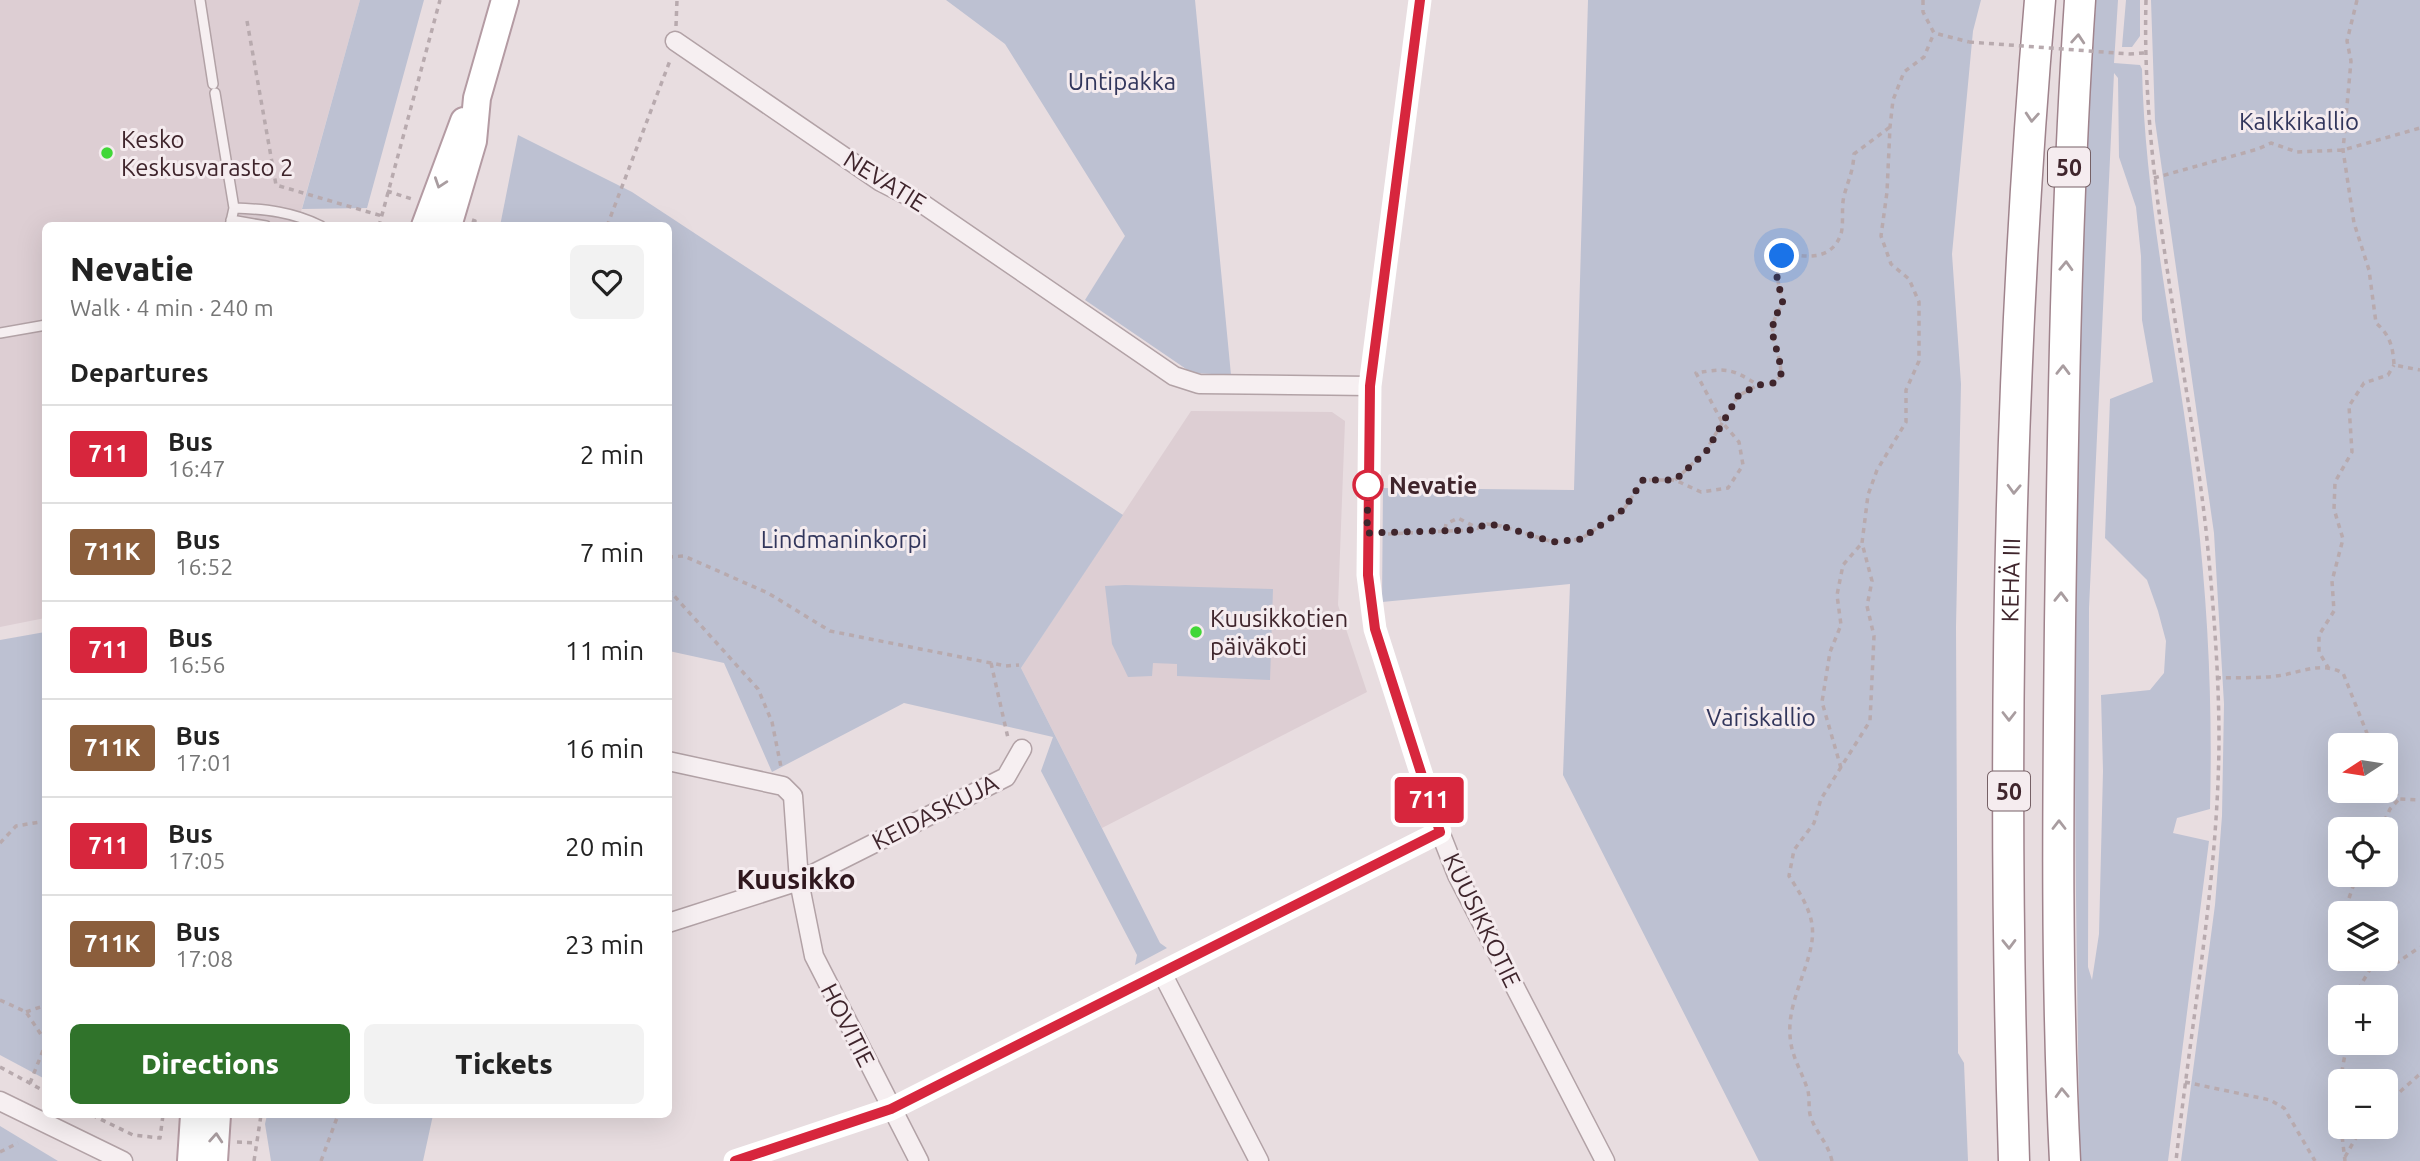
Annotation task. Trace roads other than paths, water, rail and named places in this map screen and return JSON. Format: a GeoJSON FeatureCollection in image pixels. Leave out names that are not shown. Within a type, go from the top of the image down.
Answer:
{"type":"FeatureCollection","features":[{"type":"Feature","properties":{"kind":"highway","name":"KEHÄ III"},"geometry":{"type":"LineString","coordinates":[[2014,1161],[2008,874],[2009,682],[2017,407],[2040,0]]}},
{"type":"Feature","properties":{"kind":"highway","name":"KEHÄ III"},"geometry":{"type":"LineString","coordinates":[[2065,1161],[2059,893],[2063,334],[2080,0]]}},
{"type":"Feature","properties":{"kind":"main road"},"geometry":{"type":"LineString","coordinates":[[449,222],[473,142],[477,98],[505,0]]}},
{"type":"Feature","properties":{"kind":"main road"},"geometry":{"type":"LineString","coordinates":[[426,222],[457,134],[477,98]]}},
{"type":"Feature","properties":{"kind":"main road"},"geometry":{"type":"LineString","coordinates":[[191,1161],[194,1118]]}},
{"type":"Feature","properties":{"kind":"main road"},"geometry":{"type":"LineString","coordinates":[[214,1161],[217,1118]]}},
{"type":"Feature","properties":{"kind":"street","name":"KUUSIKKOTIE"},"geometry":{"type":"LineString","coordinates":[[1420,0],[1370,386],[1367,533],[1370,600],[1375,629],[1440,832],[1457,876],[1605,1161]]}},
{"type":"Feature","properties":{"kind":"street","name":"NEVATIE"},"geometry":{"type":"LineString","coordinates":[[675,41],[881,182],[920,202],[1174,376],[1199,384],[1370,386]]}},
{"type":"Feature","properties":{"kind":"street","name":"KEIDASKUJA"},"geometry":{"type":"LineString","coordinates":[[672,922],[799,881],[1006,777],[1019,754]]}},
{"type":"Feature","properties":{"kind":"street","name":"HOVITIE"},"geometry":{"type":"LineString","coordinates":[[672,762],[783,786],[793,796],[799,881],[814,956],[919,1161]]}},
{"type":"Feature","properties":{"kind":"street"},"geometry":{"type":"LineString","coordinates":[[735,1161],[891,1109],[1440,832]]}},
{"type":"Feature","properties":{"kind":"street"},"geometry":{"type":"LineString","coordinates":[[1163,973],[1259,1161]]}},
{"type":"Feature","properties":{"kind":"street"},"geometry":{"type":"LineString","coordinates":[[0,1101],[123,1161]]}},
{"type":"Feature","properties":{"kind":"lane"},"geometry":{"type":"LineString","coordinates":[[200,0],[234,208],[231,222]]}},
{"type":"Feature","properties":{"kind":"lane"},"geometry":{"type":"LineString","coordinates":[[234,208],[290,213],[311,222]]}},
{"type":"Feature","properties":{"kind":"lane"},"geometry":{"type":"LineString","coordinates":[[0,333],[42,326]]}},
{"type":"Feature","properties":{"kind":"place","name":"Kesko Keskusvarasto 2"},"geometry":{"type":"Point","coordinates":[107,153]}},
{"type":"Feature","properties":{"kind":"place","name":"Nevatie"},"geometry":{"type":"Point","coordinates":[1368,485]}},
{"type":"Feature","properties":{"kind":"place","name":"Kuusikkotien päiväkoti"},"geometry":{"type":"Point","coordinates":[1196,632]}},
{"type":"Feature","properties":{"kind":"district","name":"Kuusikko"},"geometry":{"type":"Point","coordinates":[796,878]}},
{"type":"Feature","properties":{"kind":"park label","name":"Untipakka"},"geometry":{"type":"Point","coordinates":[1122,81]}},
{"type":"Feature","properties":{"kind":"park label","name":"Kalkkikallio"},"geometry":{"type":"Point","coordinates":[2299,121]}},
{"type":"Feature","properties":{"kind":"park label","name":"Lindmaninkorpi"},"geometry":{"type":"Point","coordinates":[844,539]}},
{"type":"Feature","properties":{"kind":"park label","name":"Variskallio"},"geometry":{"type":"Point","coordinates":[1761,717]}}]}
